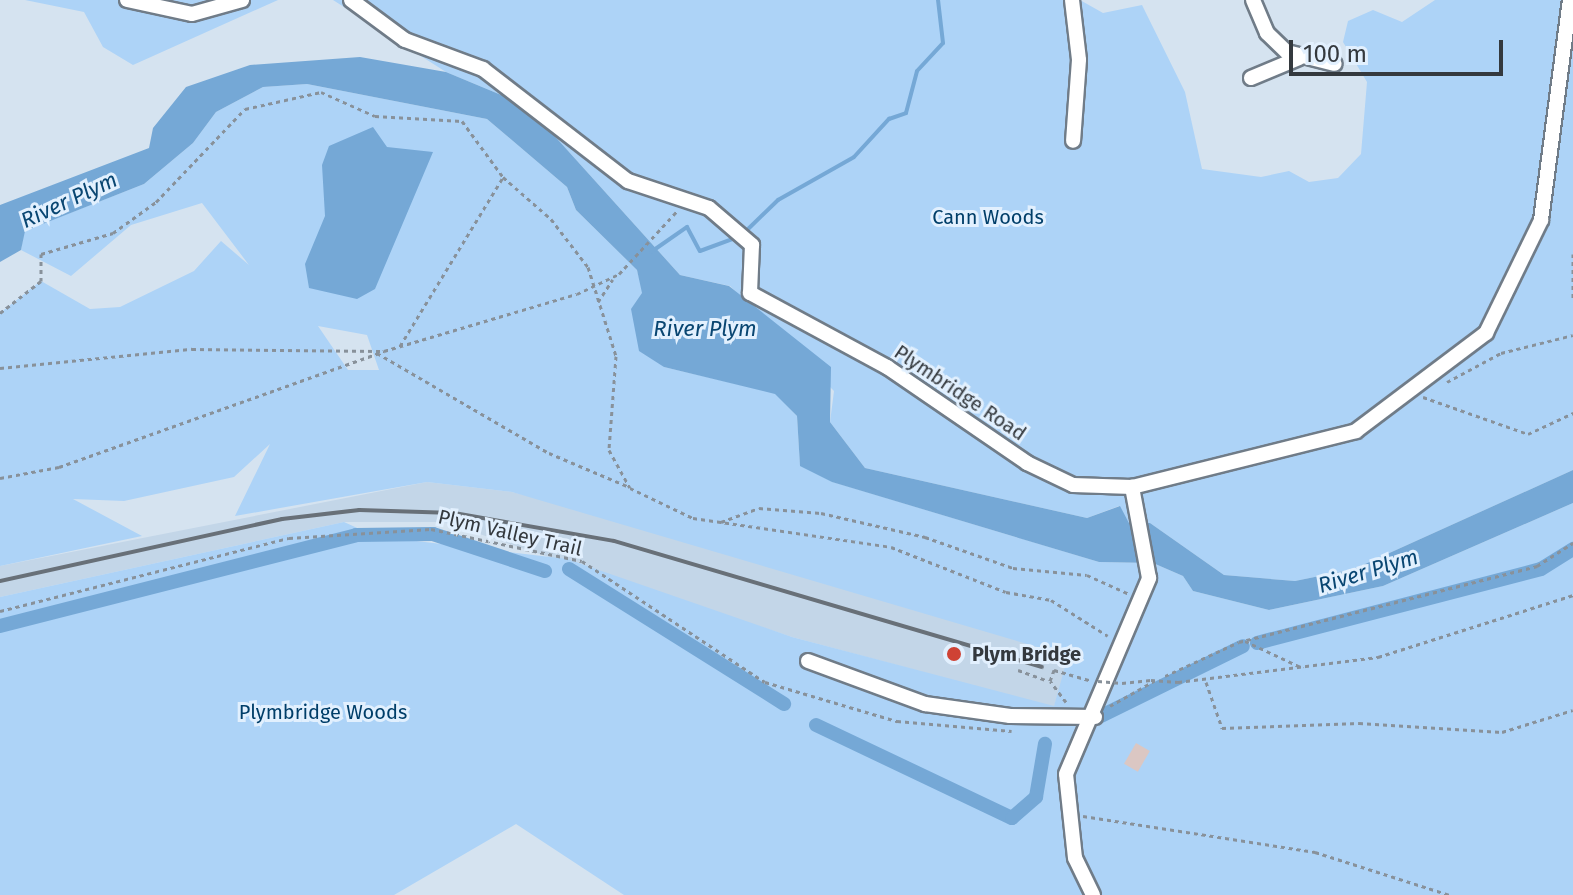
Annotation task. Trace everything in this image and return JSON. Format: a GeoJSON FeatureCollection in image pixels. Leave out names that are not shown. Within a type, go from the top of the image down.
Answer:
{"type":"FeatureCollection","features":[{"type":"Feature","properties":{"kind":"street"},"geometry":{"type":"LineString","coordinates":[[127,0],[192,14],[242,0]]}},
{"type":"Feature","properties":{"kind":"street","name":"Plymbridge Road"},"geometry":{"type":"LineString","coordinates":[[351,0],[405,40],[483,69],[628,181],[709,208],[752,245],[750,293],[887,367],[1027,463],[1073,485],[1098,481],[1132,487],[1356,431],[1486,333],[1541,220],[1570,0]]}},
{"type":"Feature","properties":{"kind":"street"},"geometry":{"type":"LineString","coordinates":[[1072,0],[1080,72],[1073,141]]}},
{"type":"Feature","properties":{"kind":"street"},"geometry":{"type":"LineString","coordinates":[[1253,0],[1267,33],[1299,58],[1335,64]]}},
{"type":"Feature","properties":{"kind":"street"},"geometry":{"type":"LineString","coordinates":[[1251,78],[1299,58]]}},
{"type":"Feature","properties":{"kind":"street"},"geometry":{"type":"LineString","coordinates":[[1093,895],[1075,858],[1066,774],[1095,717],[1143,601],[1149,578],[1132,487]]}},
{"type":"Feature","properties":{"kind":"street"},"geometry":{"type":"LineString","coordinates":[[808,661],[925,704],[1095,717]]}},
{"type":"Feature","properties":{"kind":"path"},"geometry":{"type":"LineString","coordinates":[[0,313],[41,281],[41,254],[113,233],[156,202],[245,109],[321,92],[375,116],[462,121],[503,177],[551,219],[588,267],[618,388],[609,450],[614,470],[630,488]]}},
{"type":"Feature","properties":{"kind":"path"},"geometry":{"type":"LineString","coordinates":[[400,346],[503,177]]}},
{"type":"Feature","properties":{"kind":"path"},"geometry":{"type":"LineString","coordinates":[[598,302],[617,275],[686,201]]}},
{"type":"Feature","properties":{"kind":"path"},"geometry":{"type":"LineString","coordinates":[[1573,254],[1573,300]]}},
{"type":"Feature","properties":{"kind":"path"},"geometry":{"type":"LineString","coordinates":[[0,478],[59,467],[377,353],[593,286],[617,275]]}},
{"type":"Feature","properties":{"kind":"path"},"geometry":{"type":"LineString","coordinates":[[1440,385],[1501,353],[1573,335]]}},
{"type":"Feature","properties":{"kind":"path"},"geometry":{"type":"LineString","coordinates":[[0,368],[192,349],[384,351]]}},
{"type":"Feature","properties":{"kind":"path"},"geometry":{"type":"LineString","coordinates":[[377,353],[549,453],[630,488],[655,505],[721,522],[891,547],[1006,592],[1051,600],[1124,648]]}},
{"type":"Feature","properties":{"kind":"path"},"geometry":{"type":"LineString","coordinates":[[1409,390],[1528,434],[1573,413]]}},
{"type":"Feature","properties":{"kind":"path"},"geometry":{"type":"LineString","coordinates":[[721,522],[759,508],[821,513],[925,537],[1013,568],[1087,575],[1143,601]]}},
{"type":"Feature","properties":{"kind":"path","name":"Plym Valley Trail"},"geometry":{"type":"LineString","coordinates":[[0,611],[289,538],[431,529],[582,561],[765,682],[897,721],[1027,729]]}},
{"type":"Feature","properties":{"kind":"path"},"geometry":{"type":"LineString","coordinates":[[1165,676],[1245,641],[1537,566],[1573,543]]}},
{"type":"Feature","properties":{"kind":"path"},"geometry":{"type":"LineString","coordinates":[[1050,681],[1054,670],[1098,681],[1122,683],[1206,682],[1306,669],[1378,657],[1573,595]]}},
{"type":"Feature","properties":{"kind":"path"},"geometry":{"type":"LineString","coordinates":[[1245,641],[1306,669]]}},
{"type":"Feature","properties":{"kind":"path"},"geometry":{"type":"LineString","coordinates":[[1018,670],[1050,681],[1068,703],[1064,715]]}},
{"type":"Feature","properties":{"kind":"path"},"geometry":{"type":"LineString","coordinates":[[1108,707],[1153,681]]}},
{"type":"Feature","properties":{"kind":"path"},"geometry":{"type":"LineString","coordinates":[[1206,682],[1222,728],[1359,723],[1502,732],[1573,710]]}},
{"type":"Feature","properties":{"kind":"path"},"geometry":{"type":"LineString","coordinates":[[1069,812],[1125,827],[1315,852],[1450,895]]}},
{"type":"Feature","properties":{"kind":"shaded area"},"geometry":{"type":"Polygon","coordinates":[[[427,482],[512,492],[625,520],[1069,656],[1054,707],[792,637],[443,522],[344,522],[0,597],[0,566],[427,482]]]}},
{"type":"Feature","properties":{"kind":"green space"},"geometry":{"type":"Polygon","coordinates":[[[25,0],[278,0],[133,65],[103,47],[84,12],[25,0]]]}},
{"type":"Feature","properties":{"kind":"green space","name":"Cann Woods"},"geometry":{"type":"Polygon","coordinates":[[[333,0],[1080,0],[1103,13],[1142,5],[1185,92],[1202,169],[1261,177],[1289,171],[1309,182],[1338,178],[1361,154],[1367,82],[1343,42],[1348,21],[1373,10],[1402,22],[1435,0],[1573,0],[1573,470],[1354,569],[1295,581],[1224,575],[1150,523],[1129,523],[1119,506],[1087,518],[865,468],[830,422],[834,391],[730,286],[680,275],[551,132],[506,97],[446,72],[333,0]]]}},
{"type":"Feature","properties":{"kind":"green space","name":"Plymbridge Woods"},"geometry":{"type":"Polygon","coordinates":[[[307,84],[487,119],[567,187],[576,210],[637,270],[664,367],[775,393],[797,416],[800,465],[833,482],[1099,562],[1153,563],[1183,576],[1193,591],[1269,610],[1383,586],[1573,503],[1573,895],[624,895],[516,824],[394,895],[0,895],[0,597],[344,522],[375,536],[567,559],[792,637],[1054,706],[1068,656],[512,492],[427,482],[235,516],[270,444],[234,477],[124,501],[73,499],[142,536],[0,566],[0,313],[41,281],[90,309],[120,307],[194,271],[221,241],[249,265],[202,203],[131,225],[71,276],[21,250],[24,231],[144,184],[193,143],[216,112],[263,87],[307,84]],[[318,326],[348,370],[379,370],[367,335],[318,326]]]}},
{"type":"Feature","properties":{"kind":"water","name":"River Plym"},"geometry":{"type":"Polygon","coordinates":[[[360,57],[446,72],[506,97],[551,132],[680,275],[729,286],[831,367],[830,422],[865,468],[1087,518],[1120,506],[1129,523],[1150,523],[1224,575],[1295,581],[1354,569],[1573,470],[1573,503],[1383,586],[1269,610],[1193,591],[1183,576],[1153,563],[1099,562],[832,482],[800,466],[797,416],[775,394],[664,367],[639,351],[631,309],[642,293],[637,270],[576,210],[567,187],[487,119],[307,84],[263,87],[216,112],[193,143],[144,184],[25,231],[21,250],[0,262],[0,205],[149,148],[153,128],[186,87],[250,65],[360,57]]]}},
{"type":"Feature","properties":{"kind":"water"},"geometry":{"type":"Polygon","coordinates":[[[373,127],[387,147],[433,152],[375,289],[357,299],[309,288],[305,264],[325,216],[322,165],[329,146],[373,127]]]}},
{"type":"Feature","properties":{"kind":"building"},"geometry":{"type":"Polygon","coordinates":[[[1136,743],[1150,751],[1138,772],[1124,764],[1136,743]]]}},
{"type":"Feature","properties":{"kind":"waterway"},"geometry":{"type":"LineString","coordinates":[[745,232],[778,200],[854,157],[889,119],[906,113],[917,71],[943,43],[938,0]]}},
{"type":"Feature","properties":{"kind":"waterway"},"geometry":{"type":"LineString","coordinates":[[651,252],[687,227],[700,251],[738,237]]}},
{"type":"Feature","properties":{"kind":"waterway"},"geometry":{"type":"LineString","coordinates":[[0,626],[356,535],[433,534],[545,571]]}},
{"type":"Feature","properties":{"kind":"waterway"},"geometry":{"type":"LineString","coordinates":[[1257,643],[1541,569],[1573,549]]}},
{"type":"Feature","properties":{"kind":"waterway"},"geometry":{"type":"LineString","coordinates":[[569,569],[784,704]]}},
{"type":"Feature","properties":{"kind":"waterway"},"geometry":{"type":"LineString","coordinates":[[1101,716],[1243,646]]}},
{"type":"Feature","properties":{"kind":"waterway"},"geometry":{"type":"LineString","coordinates":[[816,725],[1012,818],[1036,797],[1045,744]]}},
{"type":"Feature","properties":{"kind":"railway"},"geometry":{"type":"LineString","coordinates":[[0,581],[282,519],[359,510],[454,513],[614,541],[1042,667]]}},
{"type":"Feature","properties":{"kind":"place","name":"Plym Bridge"},"geometry":{"type":"Point","coordinates":[954,654]}}]}
